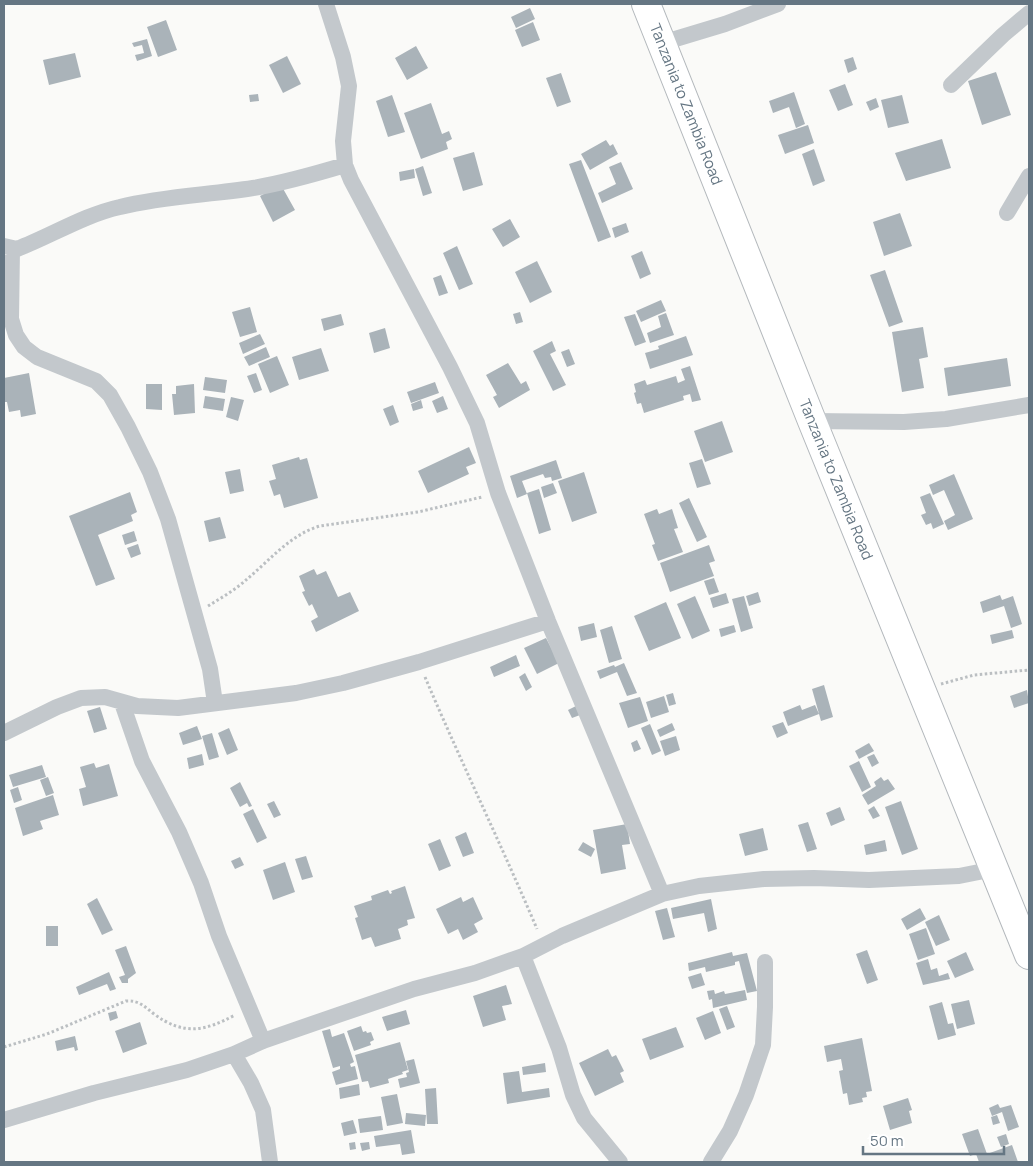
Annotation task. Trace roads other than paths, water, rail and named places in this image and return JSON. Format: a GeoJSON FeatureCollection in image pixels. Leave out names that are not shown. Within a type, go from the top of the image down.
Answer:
{"type":"FeatureCollection","features":[{"type":"Feature","properties":{"kind":"highway","name":"Tanzania to Zambia Road"},"geometry":{"type":"LineString","coordinates":[[646,4],[812,421],[1029,955]]}},
{"type":"Feature","properties":{"kind":"street"},"geometry":{"type":"LineString","coordinates":[[326,4],[343,57],[349,86],[343,141],[345,165],[355,188],[450,367],[477,423],[498,493],[548,621],[662,894]]}},
{"type":"Feature","properties":{"kind":"street"},"geometry":{"type":"LineString","coordinates":[[662,44],[778,4]]}},
{"type":"Feature","properties":{"kind":"street"},"geometry":{"type":"LineString","coordinates":[[950,85],[1029,13]]}},
{"type":"Feature","properties":{"kind":"street"},"geometry":{"type":"LineString","coordinates":[[215,703],[210,669],[195,614],[168,519],[150,472],[110,394],[96,381],[37,357],[24,347],[16,335],[11,320],[8,247],[22,247],[119,207],[253,188],[345,165]]}},
{"type":"Feature","properties":{"kind":"street"},"geometry":{"type":"LineString","coordinates":[[1007,213],[1029,176]]}},
{"type":"Feature","properties":{"kind":"street"},"geometry":{"type":"LineString","coordinates":[[812,421],[904,422],[946,419],[1029,405]]}},
{"type":"Feature","properties":{"kind":"street"},"geometry":{"type":"LineString","coordinates":[[4,733],[57,707],[81,698],[115,699],[122,703],[145,707],[178,708],[296,693],[343,683],[419,662],[548,621]]}},
{"type":"Feature","properties":{"kind":"street"},"geometry":{"type":"LineString","coordinates":[[122,703],[142,761],[179,832],[201,883],[218,936],[263,1041]]}},
{"type":"Feature","properties":{"kind":"street"},"geometry":{"type":"LineString","coordinates":[[4,1120],[94,1093],[187,1070],[234,1054],[263,1041],[414,989],[468,975],[523,956],[662,894],[699,886],[764,879],[870,880],[959,876],[994,869]]}},
{"type":"Feature","properties":{"kind":"street"},"geometry":{"type":"LineString","coordinates":[[523,956],[559,1048],[573,1095],[584,1118],[620,1162]]}},
{"type":"Feature","properties":{"kind":"street"},"geometry":{"type":"LineString","coordinates":[[711,1162],[730,1130],[746,1095],[763,1045],[765,962]]}},
{"type":"Feature","properties":{"kind":"street"},"geometry":{"type":"LineString","coordinates":[[234,1054],[251,1083],[263,1110],[270,1162]]}}]}
